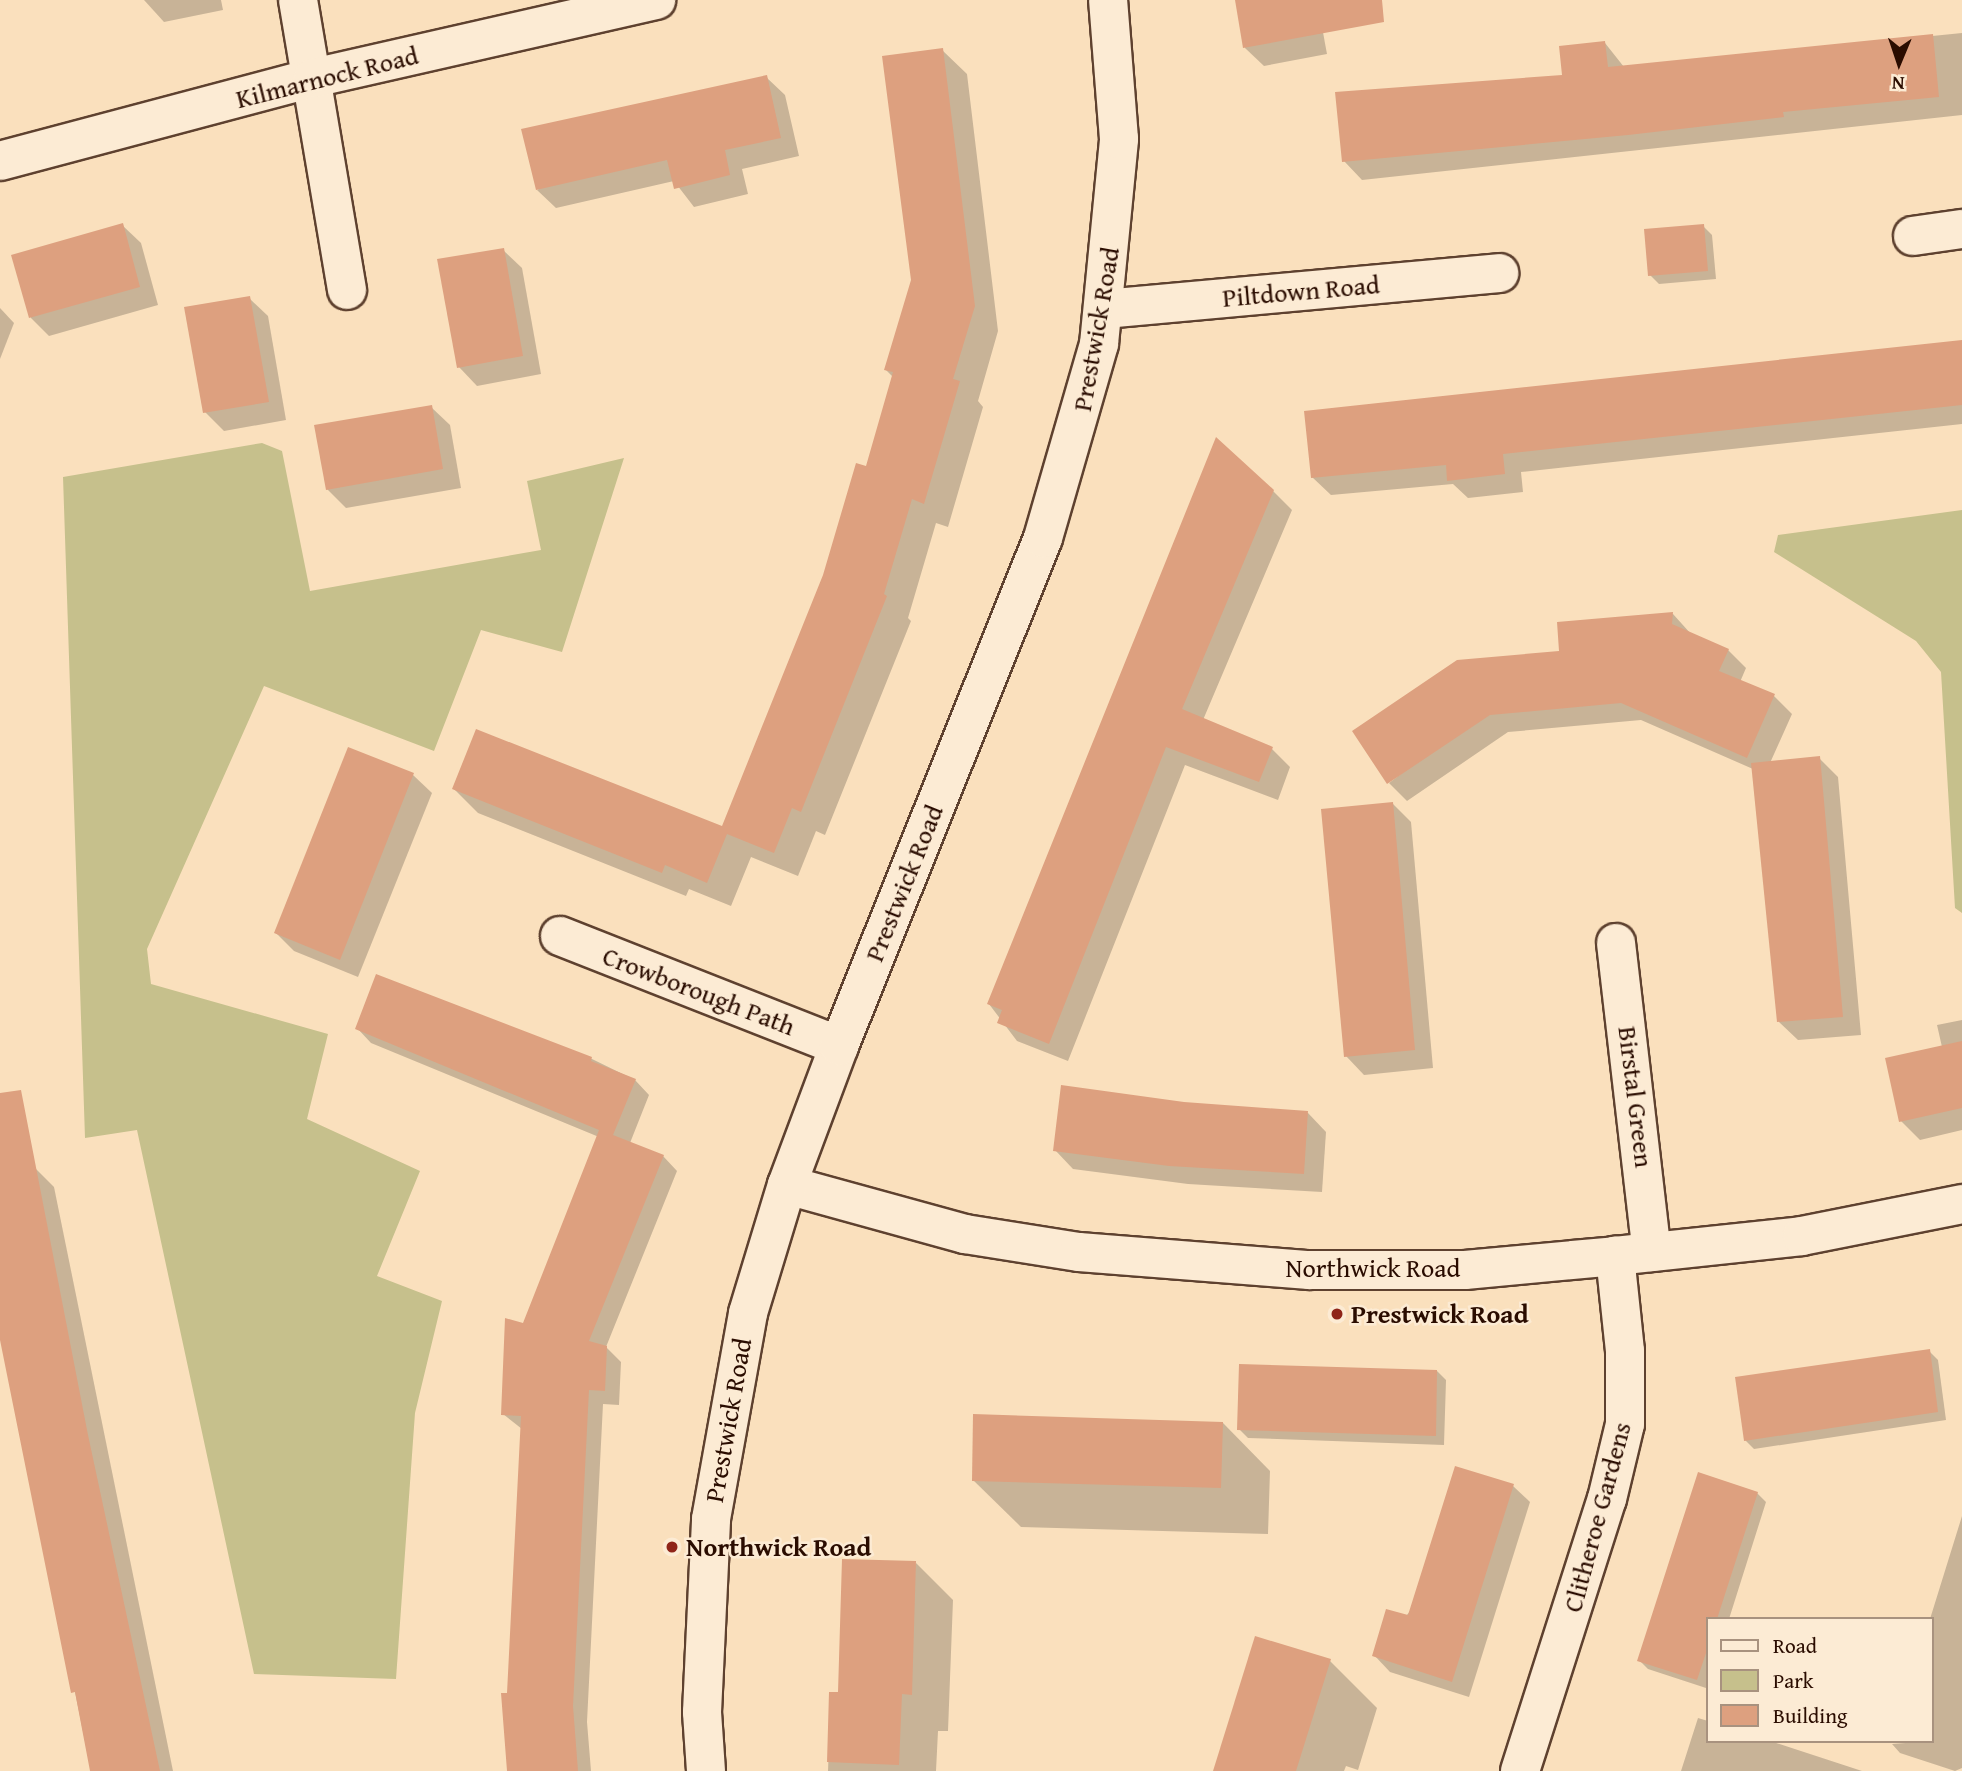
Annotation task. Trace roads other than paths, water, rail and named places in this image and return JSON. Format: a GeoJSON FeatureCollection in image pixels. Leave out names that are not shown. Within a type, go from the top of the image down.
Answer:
{"type":"FeatureCollection","features":[{"type":"Feature","properties":{"kind":"street"},"geometry":{"type":"LineString","coordinates":[[298,0],[347,290]]}},
{"type":"Feature","properties":{"kind":"street","name":"Kilmarnock Road"},"geometry":{"type":"LineString","coordinates":[[0,161],[313,78],[656,0]]}},
{"type":"Feature","properties":{"kind":"street","name":"Prestwick Road"},"geometry":{"type":"LineString","coordinates":[[706,1771],[702,1712],[711,1519],[748,1313],[787,1185],[839,1046],[1043,538],[1079,426],[1104,309],[1119,139],[1108,0]]}},
{"type":"Feature","properties":{"kind":"street"},"geometry":{"type":"LineString","coordinates":[[1913,236],[1962,229]]}},
{"type":"Feature","properties":{"kind":"street","name":"Piltdown Road"},"geometry":{"type":"LineString","coordinates":[[1104,309],[1499,273]]}},
{"type":"Feature","properties":{"kind":"street","name":"Crowborough Path"},"geometry":{"type":"LineString","coordinates":[[560,936],[839,1046]]}},
{"type":"Feature","properties":{"kind":"street","name":"Birstal Green"},"geometry":{"type":"LineString","coordinates":[[1616,943],[1653,1252]]}},
{"type":"Feature","properties":{"kind":"street","name":"Northwick Road"},"geometry":{"type":"LineString","coordinates":[[787,1185],[965,1234],[1175,1261],[1309,1270],[1465,1270],[1615,1256],[1802,1236],[1962,1204]]}},
{"type":"Feature","properties":{"kind":"street","name":"Clitheroe Gardens"},"geometry":{"type":"LineString","coordinates":[[1520,1771],[1607,1499],[1625,1424],[1625,1351],[1615,1256]]}},
{"type":"Feature","properties":{"kind":"place","name":"Prestwick Road"},"geometry":{"type":"Point","coordinates":[1337,1314]}},
{"type":"Feature","properties":{"kind":"place","name":"Northwick Road"},"geometry":{"type":"Point","coordinates":[672,1547]}}]}
